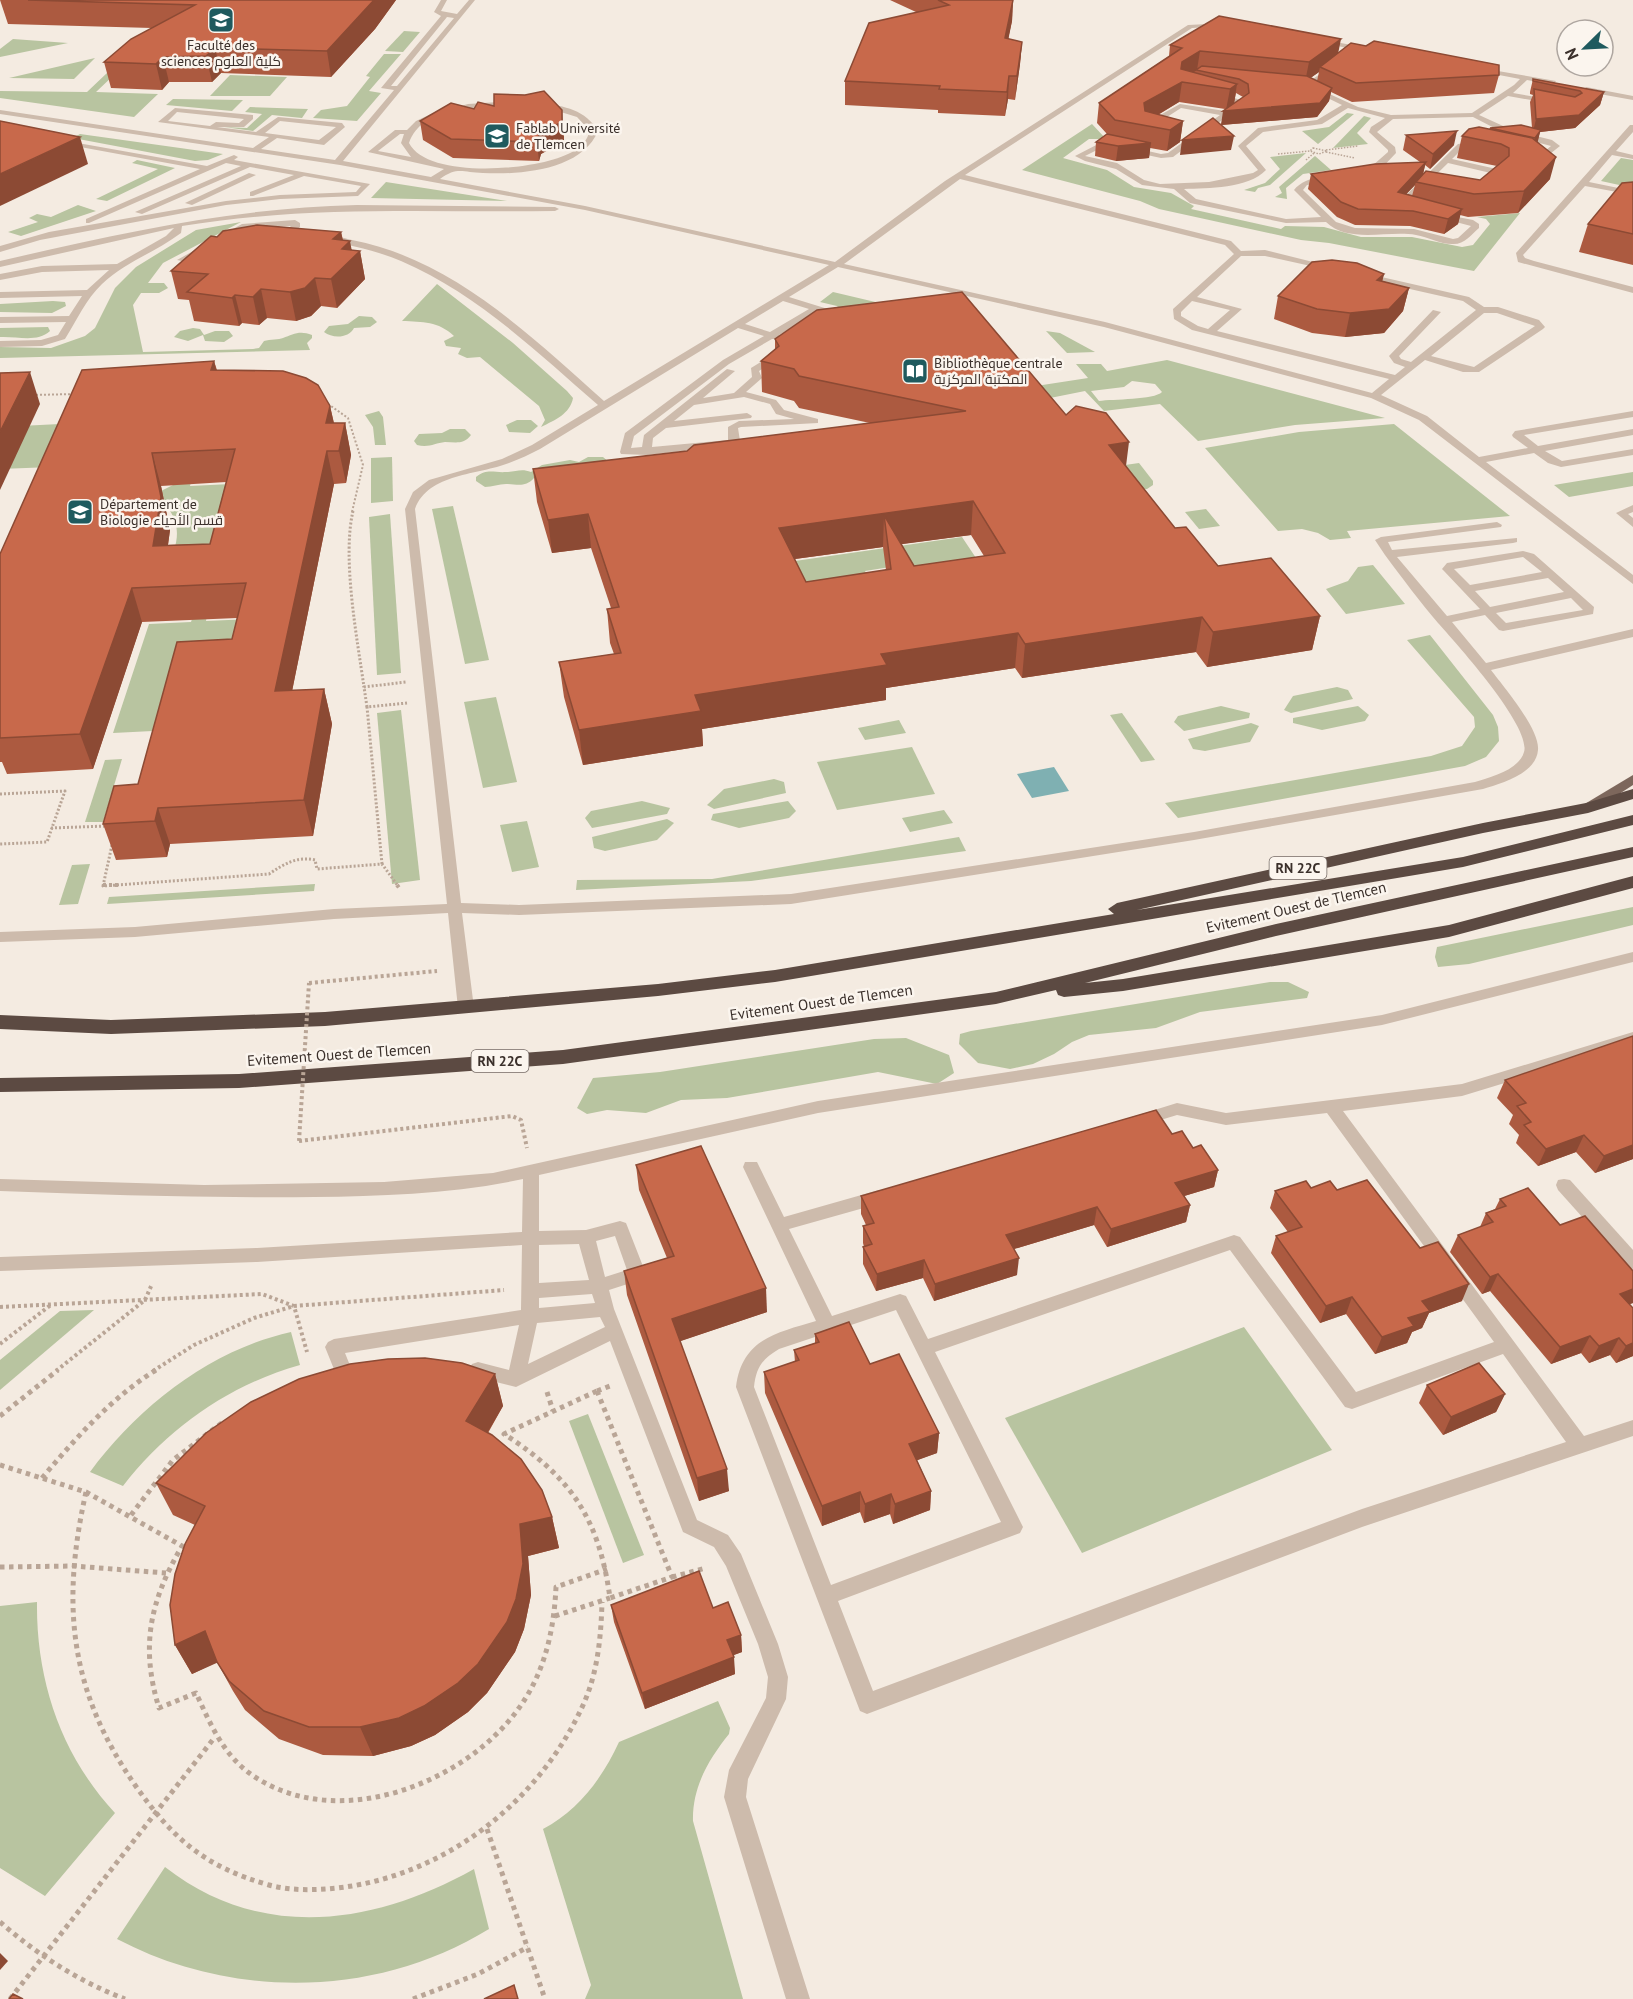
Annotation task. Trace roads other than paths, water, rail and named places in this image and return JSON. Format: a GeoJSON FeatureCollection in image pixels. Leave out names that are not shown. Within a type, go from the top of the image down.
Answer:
{"type":"FeatureCollection","features":[{"type":"Feature","properties":{"kind":"highway","name":"RN 22C"},"geometry":{"type":"LineString","coordinates":[[963,945],[1178,894],[1588,808],[1633,794]]}},
{"type":"Feature","properties":{"kind":"highway","name":"Evitement Ouest de Tlemcen"},"geometry":{"type":"LineString","coordinates":[[0,1022],[111,1027],[326,1019],[658,990],[751,979],[1463,862],[1633,820]]}},
{"type":"Feature","properties":{"kind":"highway","name":"Evitement Ouest de Tlemcen"},"geometry":{"type":"LineString","coordinates":[[0,1085],[239,1081],[563,1057],[996,998],[1276,930],[1514,880],[1633,852]]}},
{"type":"Feature","properties":{"kind":"highway","name":"RN 22C"},"geometry":{"type":"LineString","coordinates":[[996,998],[1123,985],[1449,931],[1633,882]]}},
{"type":"Feature","properties":{"kind":"main road"},"geometry":{"type":"LineString","coordinates":[[1588,808],[1633,779]]}},
{"type":"Feature","properties":{"kind":"street"},"geometry":{"type":"LineString","coordinates":[[444,0],[437,12],[460,16]]}},
{"type":"Feature","properties":{"kind":"street"},"geometry":{"type":"LineString","coordinates":[[337,163],[472,0]]}},
{"type":"Feature","properties":{"kind":"street"},"geometry":{"type":"LineString","coordinates":[[401,88],[385,88],[445,15]]}},
{"type":"Feature","properties":{"kind":"street"},"geometry":{"type":"LineString","coordinates":[[466,1008],[410,509],[414,497],[428,484],[438,480],[522,454],[604,406],[839,263],[959,176],[1191,26],[1214,23],[1238,26]]}},
{"type":"Feature","properties":{"kind":"street"},"geometry":{"type":"LineString","coordinates":[[1307,39],[1376,51]]}},
{"type":"Feature","properties":{"kind":"street"},"geometry":{"type":"LineString","coordinates":[[1307,86],[1341,61]]}},
{"type":"Feature","properties":{"kind":"street"},"geometry":{"type":"LineString","coordinates":[[1468,68],[1557,84]]}},
{"type":"Feature","properties":{"kind":"street"},"geometry":{"type":"LineString","coordinates":[[1474,116],[1507,94],[1525,78]]}},
{"type":"Feature","properties":{"kind":"street"},"geometry":{"type":"LineString","coordinates":[[1296,84],[1307,86],[1347,105],[1391,117],[1474,116],[1509,132],[1549,142],[1556,146],[1541,159],[1521,155]]}},
{"type":"Feature","properties":{"kind":"street"},"geometry":{"type":"LineString","coordinates":[[1579,88],[1633,98]]}},
{"type":"Feature","properties":{"kind":"street"},"geometry":{"type":"LineString","coordinates":[[1212,93],[1242,102],[1166,156],[1104,143],[1079,156],[1120,167],[1136,181],[1149,185],[1177,187],[1249,179],[1262,170],[1242,146],[1261,130],[1319,122],[1347,105]]}},
{"type":"Feature","properties":{"kind":"street"},"geometry":{"type":"LineString","coordinates":[[1507,94],[1561,104]]}},
{"type":"Feature","properties":{"kind":"street"},"geometry":{"type":"LineString","coordinates":[[409,132],[398,132],[372,152],[452,168],[489,171],[535,166],[572,155],[592,139],[593,129],[581,117],[557,108],[528,104],[489,104],[454,110],[426,120],[409,132],[405,140],[407,148],[415,155],[433,164]]}},
{"type":"Feature","properties":{"kind":"street"},"geometry":{"type":"LineString","coordinates":[[1154,132],[1147,127],[1180,106],[1228,114]]}},
{"type":"Feature","properties":{"kind":"street"},"geometry":{"type":"LineString","coordinates":[[212,128],[216,124],[240,125],[250,117],[175,110],[162,122],[321,143],[342,124],[279,119],[258,134]]}},
{"type":"Feature","properties":{"kind":"street"},"geometry":{"type":"LineString","coordinates":[[0,112],[254,149],[434,179],[585,208],[839,263],[1105,325],[1374,396],[1423,418],[1633,581]]}},
{"type":"Feature","properties":{"kind":"street"},"geometry":{"type":"LineString","coordinates":[[1354,176],[1372,173],[1392,153],[1392,149],[1373,132],[1391,117]]}},
{"type":"Feature","properties":{"kind":"street"},"geometry":{"type":"LineString","coordinates":[[268,127],[332,133]]}},
{"type":"Feature","properties":{"kind":"street"},"geometry":{"type":"LineString","coordinates":[[1633,127],[1519,257],[1531,263],[1633,290]]}},
{"type":"Feature","properties":{"kind":"street"},"geometry":{"type":"LineString","coordinates":[[0,249],[41,238],[133,203],[254,149],[276,136]]}},
{"type":"Feature","properties":{"kind":"street"},"geometry":{"type":"LineString","coordinates":[[1181,138],[1191,140]]}},
{"type":"Feature","properties":{"kind":"street"},"geometry":{"type":"LineString","coordinates":[[56,141],[211,169]]}},
{"type":"Feature","properties":{"kind":"street"},"geometry":{"type":"LineString","coordinates":[[1410,209],[1400,206],[1463,144],[1482,147]]}},
{"type":"Feature","properties":{"kind":"street"},"geometry":{"type":"LineString","coordinates":[[1610,152],[1633,157]]}},
{"type":"Feature","properties":{"kind":"street"},"geometry":{"type":"LineString","coordinates":[[41,238],[237,201],[306,195],[358,194],[366,184],[226,161]]}},
{"type":"Feature","properties":{"kind":"street"},"geometry":{"type":"LineString","coordinates":[[1448,161],[1498,172],[1483,189]]}},
{"type":"Feature","properties":{"kind":"street"},"geometry":{"type":"LineString","coordinates":[[108,225],[249,165]]}},
{"type":"Feature","properties":{"kind":"street"},"geometry":{"type":"LineString","coordinates":[[164,214],[268,168]]}},
{"type":"Feature","properties":{"kind":"street"},"geometry":{"type":"LineString","coordinates":[[434,179],[452,168]]}},
{"type":"Feature","properties":{"kind":"street"},"geometry":{"type":"LineString","coordinates":[[201,207],[284,171]]}},
{"type":"Feature","properties":{"kind":"street"},"geometry":{"type":"LineString","coordinates":[[237,201],[302,174]]}},
{"type":"Feature","properties":{"kind":"street"},"geometry":{"type":"LineString","coordinates":[[959,176],[1343,271]]}},
{"type":"Feature","properties":{"kind":"street"},"geometry":{"type":"LineString","coordinates":[[272,197],[322,177]]}},
{"type":"Feature","properties":{"kind":"street"},"geometry":{"type":"LineString","coordinates":[[1338,178],[1305,183],[1298,190],[1328,219],[1354,231],[1407,232],[1453,242],[1461,240],[1476,226],[1470,222],[1432,214]]}},
{"type":"Feature","properties":{"kind":"street"},"geometry":{"type":"LineString","coordinates":[[306,195],[342,181]]}},
{"type":"Feature","properties":{"kind":"street"},"geometry":{"type":"LineString","coordinates":[[1583,183],[1633,193]]}},
{"type":"Feature","properties":{"kind":"street"},"geometry":{"type":"LineString","coordinates":[[1177,187],[1188,198],[1208,204],[1203,207],[1275,224],[1280,220],[1297,222],[1328,219]]}},
{"type":"Feature","properties":{"kind":"street"},"geometry":{"type":"LineString","coordinates":[[1419,188],[1430,190]]}},
{"type":"Feature","properties":{"kind":"street"},"geometry":{"type":"LineString","coordinates":[[0,263],[178,225],[291,210],[585,208]]}},
{"type":"Feature","properties":{"kind":"street"},"geometry":{"type":"LineString","coordinates":[[233,249],[274,244],[293,233],[298,224],[272,224],[248,225],[181,260],[201,262],[233,249],[272,224],[291,210]]}},
{"type":"Feature","properties":{"kind":"street"},"geometry":{"type":"LineString","coordinates":[[0,344],[56,340],[62,337],[90,293],[119,267],[178,231],[178,225]]}},
{"type":"Feature","properties":{"kind":"street"},"geometry":{"type":"LineString","coordinates":[[231,233],[293,233]]}},
{"type":"Feature","properties":{"kind":"street"},"geometry":{"type":"LineString","coordinates":[[319,236],[352,240],[389,250],[432,271],[484,305],[527,338],[604,406]]}},
{"type":"Feature","properties":{"kind":"street"},"geometry":{"type":"LineString","coordinates":[[1228,243],[1239,254]]}},
{"type":"Feature","properties":{"kind":"street"},"geometry":{"type":"LineString","coordinates":[[10,252],[20,244]]}},
{"type":"Feature","properties":{"kind":"street"},"geometry":{"type":"LineString","coordinates":[[0,249],[17,256],[32,256]]}},
{"type":"Feature","properties":{"kind":"street"},"geometry":{"type":"LineString","coordinates":[[0,263],[10,258],[10,252]]}},
{"type":"Feature","properties":{"kind":"street"},"geometry":{"type":"LineString","coordinates":[[1265,253],[1239,254],[1176,311],[1178,317],[1190,326],[1214,329],[1362,361],[1355,368],[1397,378]]}},
{"type":"Feature","properties":{"kind":"street"},"geometry":{"type":"LineString","coordinates":[[0,278],[42,269],[119,267]]}},
{"type":"Feature","properties":{"kind":"street"},"geometry":{"type":"LineString","coordinates":[[1354,273],[1466,299],[1482,310],[1498,310],[1536,322],[1540,327],[1476,369],[1463,369],[1425,357]]}},
{"type":"Feature","properties":{"kind":"street"},"geometry":{"type":"LineString","coordinates":[[0,295],[90,293]]}},
{"type":"Feature","properties":{"kind":"street"},"geometry":{"type":"LineString","coordinates":[[1191,297],[1237,309],[1214,329]]}},
{"type":"Feature","properties":{"kind":"street"},"geometry":{"type":"LineString","coordinates":[[782,298],[828,312],[842,327],[838,331]]}},
{"type":"Feature","properties":{"kind":"street"},"geometry":{"type":"LineString","coordinates":[[692,402],[741,395],[815,420],[648,443],[625,452],[629,435],[726,362],[816,309]]}},
{"type":"Feature","properties":{"kind":"street"},"geometry":{"type":"LineString","coordinates":[[1374,396],[1482,310]]}},
{"type":"Feature","properties":{"kind":"street"},"geometry":{"type":"LineString","coordinates":[[714,399],[828,312]]}},
{"type":"Feature","properties":{"kind":"street"},"geometry":{"type":"LineString","coordinates":[[1413,366],[1397,361],[1394,356],[1436,312]]}},
{"type":"Feature","properties":{"kind":"street"},"geometry":{"type":"LineString","coordinates":[[0,320],[72,319]]}},
{"type":"Feature","properties":{"kind":"street"},"geometry":{"type":"LineString","coordinates":[[737,325],[771,335],[785,344]]}},
{"type":"Feature","properties":{"kind":"street"},"geometry":{"type":"LineString","coordinates":[[648,443],[663,425],[735,367],[795,337]]}},
{"type":"Feature","properties":{"kind":"street"},"geometry":{"type":"LineString","coordinates":[[741,395],[739,392],[757,378],[754,370]]}},
{"type":"Feature","properties":{"kind":"street"},"geometry":{"type":"LineString","coordinates":[[663,425],[777,408]]}},
{"type":"Feature","properties":{"kind":"street"},"geometry":{"type":"LineString","coordinates":[[675,415],[777,408]]}},
{"type":"Feature","properties":{"kind":"street"},"geometry":{"type":"LineString","coordinates":[[1633,414],[1517,434],[1552,461],[1561,464],[1633,452]]}},
{"type":"Feature","properties":{"kind":"street"},"geometry":{"type":"LineString","coordinates":[[1477,460],[1633,432]]}},
{"type":"Feature","properties":{"kind":"street"},"geometry":{"type":"LineString","coordinates":[[1633,508],[1622,510],[1621,513],[1633,524]]}},
{"type":"Feature","properties":{"kind":"street"},"geometry":{"type":"LineString","coordinates":[[0,938],[135,933],[334,914],[408,910],[454,908],[519,910],[791,899],[1182,838],[1447,793],[1501,778],[1519,767],[1532,751],[1533,740],[1482,668],[1381,542],[1383,539],[1497,525]]}},
{"type":"Feature","properties":{"kind":"street"},"geometry":{"type":"LineString","coordinates":[[1390,554],[1513,540]]}},
{"type":"Feature","properties":{"kind":"street"},"geometry":{"type":"LineString","coordinates":[[1525,554],[1550,574],[1588,607],[1589,612],[1506,628],[1487,611],[1448,568],[1525,554]]}},
{"type":"Feature","properties":{"kind":"street"},"geometry":{"type":"LineString","coordinates":[[1467,589],[1550,574]]}},
{"type":"Feature","properties":{"kind":"street"},"geometry":{"type":"LineString","coordinates":[[1442,620],[1573,594]]}},
{"type":"Feature","properties":{"kind":"street"},"geometry":{"type":"LineString","coordinates":[[1482,668],[1633,633]]}},
{"type":"Feature","properties":{"kind":"street"},"geometry":{"type":"LineString","coordinates":[[0,1185],[204,1192],[384,1190],[531,1173],[818,1107],[1382,1020],[1633,957]]}},
{"type":"Feature","properties":{"kind":"street"},"geometry":{"type":"LineString","coordinates":[[1120,1126],[1177,1109],[1226,1119],[1332,1108],[1462,1090],[1633,1038]]}},
{"type":"Feature","properties":{"kind":"street"},"geometry":{"type":"LineString","coordinates":[[1332,1108],[1581,1447]]}},
{"type":"Feature","properties":{"kind":"street"},"geometry":{"type":"LineString","coordinates":[[751,1167],[781,1225],[827,1325]]}},
{"type":"Feature","properties":{"kind":"street"},"geometry":{"type":"LineString","coordinates":[[516,1379],[530,1316],[531,1173]]}},
{"type":"Feature","properties":{"kind":"street"},"geometry":{"type":"LineString","coordinates":[[1564,1185],[1633,1262]]}},
{"type":"Feature","properties":{"kind":"street"},"geometry":{"type":"LineString","coordinates":[[781,1225],[894,1192]]}},
{"type":"Feature","properties":{"kind":"street"},"geometry":{"type":"LineString","coordinates":[[0,1264],[325,1252],[529,1238],[586,1238],[620,1228],[637,1274],[598,1286],[530,1291]]}},
{"type":"Feature","properties":{"kind":"street"},"geometry":{"type":"LineString","coordinates":[[586,1238],[604,1309],[615,1330],[690,1526],[721,1540],[734,1561],[768,1644],[778,1677],[776,1699],[737,1778],[735,1797],[798,1999]]}},
{"type":"Feature","properties":{"kind":"street"},"geometry":{"type":"LineString","coordinates":[[924,1348],[1234,1242],[1352,1401],[1507,1345]]}},
{"type":"Feature","properties":{"kind":"street"},"geometry":{"type":"LineString","coordinates":[[826,1596],[1013,1527],[900,1301],[763,1347],[744,1371],[745,1387],[867,1704],[1362,1518],[1633,1428]]}},
{"type":"Feature","properties":{"kind":"street"},"geometry":{"type":"LineString","coordinates":[[367,1378],[348,1383],[334,1347],[530,1316],[604,1309]]}},
{"type":"Feature","properties":{"kind":"street"},"geometry":{"type":"LineString","coordinates":[[463,1367],[516,1379],[615,1330]]}},
{"type":"Feature","properties":{"kind":"water"},"geometry":{"type":"Polygon","coordinates":[[[1054,767],[1069,791],[1032,798],[1017,774],[1054,767]]]}},
{"type":"Feature","properties":{"kind":"place","name":"Faculté des sciences كلية العلوم"},"geometry":{"type":"Point","coordinates":[221,20]}},
{"type":"Feature","properties":{"kind":"place","name":"Fablab Université de Tlemcen"},"geometry":{"type":"Point","coordinates":[497,136]}},
{"type":"Feature","properties":{"kind":"place","name":"Bibliothèque centrale المكتبة المركزية"},"geometry":{"type":"Point","coordinates":[915,371]}},
{"type":"Feature","properties":{"kind":"place","name":"Département de Biologie قسم الأحياء"},"geometry":{"type":"Point","coordinates":[80,512]}}]}
